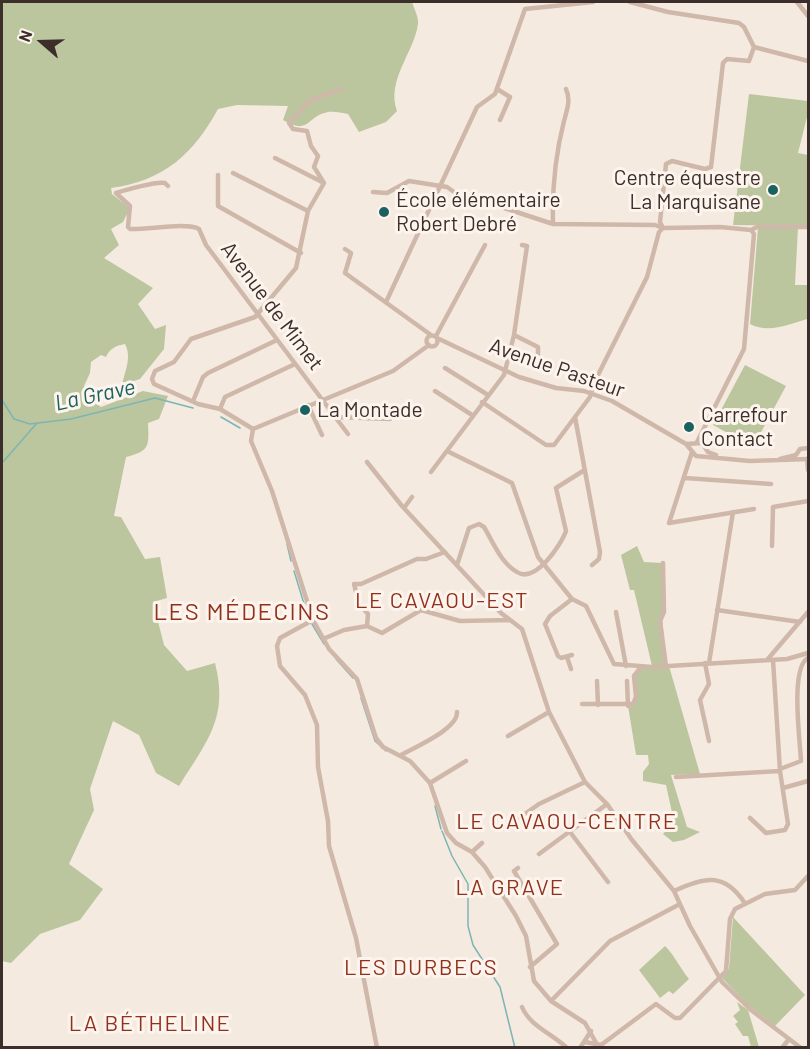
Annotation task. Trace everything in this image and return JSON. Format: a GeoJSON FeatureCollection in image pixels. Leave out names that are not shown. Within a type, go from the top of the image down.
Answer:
{"type":"FeatureCollection","features":[{"type":"Feature","properties":{"kind":"street"},"geometry":{"type":"LineString","coordinates":[[386,302],[477,107],[491,98],[497,89],[525,9],[592,2]]}},
{"type":"Feature","properties":{"kind":"street"},"geometry":{"type":"LineString","coordinates":[[630,2],[668,12],[738,23],[744,27],[754,47],[749,61],[727,59],[723,63],[711,167],[705,169],[672,161],[666,164],[660,222],[663,228]]}},
{"type":"Feature","properties":{"kind":"street"},"geometry":{"type":"LineString","coordinates":[[797,2],[808,16]]}},
{"type":"Feature","properties":{"kind":"street"},"geometry":{"type":"LineString","coordinates":[[754,47],[808,61]]}},
{"type":"Feature","properties":{"kind":"street"},"geometry":{"type":"LineString","coordinates":[[324,183],[314,167],[318,156],[311,147],[308,131],[293,129],[289,123],[309,101],[341,89]]}},
{"type":"Feature","properties":{"kind":"street"},"geometry":{"type":"LineString","coordinates":[[497,89],[510,97],[500,120]]}},
{"type":"Feature","properties":{"kind":"street"},"geometry":{"type":"LineString","coordinates":[[553,224],[552,185],[555,158],[568,105],[566,89]]}},
{"type":"Feature","properties":{"kind":"street"},"geometry":{"type":"LineString","coordinates":[[275,158],[324,183]]}},
{"type":"Feature","properties":{"kind":"street"},"geometry":{"type":"LineString","coordinates":[[233,173],[308,211]]}},
{"type":"Feature","properties":{"kind":"street"},"geometry":{"type":"LineString","coordinates":[[218,175],[218,206],[301,253]]}},
{"type":"Feature","properties":{"kind":"street"},"geometry":{"type":"LineString","coordinates":[[373,192],[387,193],[409,181],[447,187],[464,199],[501,206],[553,224],[655,225],[663,228],[720,227],[751,230],[757,227],[808,227]]}},
{"type":"Feature","properties":{"kind":"street","name":"Avenue de Mimet"},"geometry":{"type":"LineString","coordinates":[[168,186],[165,183],[154,182],[139,189],[116,193],[130,206],[128,227],[130,230],[188,225],[199,229],[206,245],[348,434]]}},
{"type":"Feature","properties":{"kind":"street"},"geometry":{"type":"LineString","coordinates":[[253,429],[220,409],[193,402],[153,383],[155,371],[174,362],[191,339],[255,317],[296,267],[301,253],[308,211],[324,183]]}},
{"type":"Feature","properties":{"kind":"street"},"geometry":{"type":"LineString","coordinates":[[482,402],[551,446],[592,393],[646,277],[659,232],[663,228]]}},
{"type":"Feature","properties":{"kind":"street"},"geometry":{"type":"LineString","coordinates":[[751,230],[754,234],[744,349],[694,449],[669,523],[754,509]]}},
{"type":"Feature","properties":{"kind":"street"},"geometry":{"type":"LineString","coordinates":[[485,245],[429,345],[393,371],[253,429],[250,438],[272,491],[313,620],[324,639],[357,679],[376,738],[383,747],[401,755],[417,768],[430,783],[447,833],[456,843],[472,852],[495,880],[526,936],[534,981],[551,1001],[580,1018],[591,1031],[598,1046]]}},
{"type":"Feature","properties":{"kind":"street"},"geometry":{"type":"LineString","coordinates":[[431,472],[505,371],[514,335],[527,246],[522,245]]}},
{"type":"Feature","properties":{"kind":"street","name":"Avenue Pasteur"},"geometry":{"type":"LineString","coordinates":[[345,249],[351,254],[344,271],[355,282],[433,337],[505,371],[540,384],[592,393],[612,400],[703,455]]}},
{"type":"Feature","properties":{"kind":"street"},"geometry":{"type":"LineString","coordinates":[[514,335],[535,344],[538,347],[538,355]]}},
{"type":"Feature","properties":{"kind":"street"},"geometry":{"type":"LineString","coordinates":[[433,337],[437,344]]}},
{"type":"Feature","properties":{"kind":"street"},"geometry":{"type":"LineString","coordinates":[[193,402],[203,377],[208,373],[277,340]]}},
{"type":"Feature","properties":{"kind":"street","name":"Avenue Pasteur"},"geometry":{"type":"LineString","coordinates":[[429,345],[446,344]]}},
{"type":"Feature","properties":{"kind":"street"},"geometry":{"type":"LineString","coordinates":[[220,409],[225,397],[295,364]]}},
{"type":"Feature","properties":{"kind":"street"},"geometry":{"type":"LineString","coordinates":[[445,368],[488,395]]}},
{"type":"Feature","properties":{"kind":"street"},"geometry":{"type":"LineString","coordinates":[[435,391],[472,415]]}},
{"type":"Feature","properties":{"kind":"street"},"geometry":{"type":"LineString","coordinates":[[308,405],[322,435]]}},
{"type":"Feature","properties":{"kind":"street"},"geometry":{"type":"LineString","coordinates":[[336,417],[390,419]]}},
{"type":"Feature","properties":{"kind":"street"},"geometry":{"type":"LineString","coordinates":[[575,417],[582,448],[583,471],[600,552],[599,560],[592,565]]}},
{"type":"Feature","properties":{"kind":"street"},"geometry":{"type":"LineString","coordinates":[[694,449],[702,443],[706,449],[719,456],[758,460]]}},
{"type":"Feature","properties":{"kind":"street"},"geometry":{"type":"LineString","coordinates":[[797,456],[800,448],[808,448]]}},
{"type":"Feature","properties":{"kind":"street"},"geometry":{"type":"LineString","coordinates":[[706,449],[703,455],[727,460],[767,460],[797,456],[808,459],[808,470]]}},
{"type":"Feature","properties":{"kind":"street"},"geometry":{"type":"LineString","coordinates":[[447,452],[512,483],[538,557],[572,599],[586,606],[612,662],[641,668],[787,659],[808,652]]}},
{"type":"Feature","properties":{"kind":"street"},"geometry":{"type":"LineString","coordinates":[[367,462],[404,508],[510,621],[522,629],[549,712],[585,782],[607,804],[632,840],[674,891],[720,977],[751,1010],[801,1047]]}},
{"type":"Feature","properties":{"kind":"street"},"geometry":{"type":"LineString","coordinates":[[457,565],[467,531],[475,524],[484,527],[503,560],[517,572],[523,574],[544,564],[566,531],[556,488],[583,471]]}},
{"type":"Feature","properties":{"kind":"street"},"geometry":{"type":"LineString","coordinates":[[685,478],[771,484]]}},
{"type":"Feature","properties":{"kind":"street"},"geometry":{"type":"LineString","coordinates":[[404,508],[412,497]]}},
{"type":"Feature","properties":{"kind":"street"},"geometry":{"type":"LineString","coordinates":[[772,546],[773,507],[808,501]]}},
{"type":"Feature","properties":{"kind":"street"},"geometry":{"type":"LineString","coordinates":[[709,741],[700,700],[709,684],[707,663],[733,513]]}},
{"type":"Feature","properties":{"kind":"street"},"geometry":{"type":"LineString","coordinates":[[367,626],[368,614],[359,604],[354,584],[361,584],[417,560],[445,552]]}},
{"type":"Feature","properties":{"kind":"street"},"geometry":{"type":"LineString","coordinates":[[663,563],[664,612],[660,621],[666,666]]}},
{"type":"Feature","properties":{"kind":"street"},"geometry":{"type":"LineString","coordinates":[[571,669],[569,656],[558,656],[545,624],[550,616],[572,599]]}},
{"type":"Feature","properties":{"kind":"street"},"geometry":{"type":"LineString","coordinates":[[324,639],[344,630],[367,626],[382,633],[421,610],[460,621],[510,621]]}},
{"type":"Feature","properties":{"kind":"street"},"geometry":{"type":"LineString","coordinates":[[717,610],[800,622]]}},
{"type":"Feature","properties":{"kind":"street"},"geometry":{"type":"LineString","coordinates":[[616,612],[626,666]]}},
{"type":"Feature","properties":{"kind":"street"},"geometry":{"type":"LineString","coordinates":[[767,660],[808,612]]}},
{"type":"Feature","properties":{"kind":"street"},"geometry":{"type":"LineString","coordinates":[[313,620],[280,638],[278,659],[280,666],[305,695],[316,725],[318,766],[328,821],[329,846],[356,938],[377,1047]]}},
{"type":"Feature","properties":{"kind":"street"},"geometry":{"type":"LineString","coordinates":[[676,777],[780,770],[801,761],[798,679],[801,663],[808,658]]}},
{"type":"Feature","properties":{"kind":"street"},"geometry":{"type":"LineString","coordinates":[[750,818],[763,832],[787,829],[780,770],[774,660]]}},
{"type":"Feature","properties":{"kind":"street"},"geometry":{"type":"LineString","coordinates":[[582,704],[628,706],[635,702],[634,676],[641,668]]}},
{"type":"Feature","properties":{"kind":"street"},"geometry":{"type":"LineString","coordinates":[[597,681],[598,705]]}},
{"type":"Feature","properties":{"kind":"street"},"geometry":{"type":"LineString","coordinates":[[627,681],[628,706]]}},
{"type":"Feature","properties":{"kind":"street"},"geometry":{"type":"LineString","coordinates":[[401,755],[450,727],[457,717],[457,712]]}},
{"type":"Feature","properties":{"kind":"street"},"geometry":{"type":"LineString","coordinates":[[508,736],[549,712]]}},
{"type":"Feature","properties":{"kind":"street"},"geometry":{"type":"LineString","coordinates":[[430,783],[466,761]]}},
{"type":"Feature","properties":{"kind":"street"},"geometry":{"type":"LineString","coordinates":[[783,788],[808,781]]}},
{"type":"Feature","properties":{"kind":"street"},"geometry":{"type":"LineString","coordinates":[[509,825],[539,804],[585,782]]}},
{"type":"Feature","properties":{"kind":"street"},"geometry":{"type":"LineString","coordinates":[[539,854],[607,804]]}},
{"type":"Feature","properties":{"kind":"street"},"geometry":{"type":"LineString","coordinates":[[570,832],[608,882]]}},
{"type":"Feature","properties":{"kind":"street"},"geometry":{"type":"LineString","coordinates":[[472,852],[482,843]]}},
{"type":"Feature","properties":{"kind":"street"},"geometry":{"type":"LineString","coordinates":[[518,868],[514,871],[557,944],[530,967]]}},
{"type":"Feature","properties":{"kind":"street"},"geometry":{"type":"LineString","coordinates":[[585,1042],[601,1045],[656,1004],[675,1018],[680,1018],[720,977],[728,962],[730,919],[733,912],[744,902],[765,894],[795,890],[808,876]]}},
{"type":"Feature","properties":{"kind":"street"},"geometry":{"type":"LineString","coordinates":[[674,891],[699,880],[714,880],[727,884],[744,902]]}},
{"type":"Feature","properties":{"kind":"street"},"geometry":{"type":"LineString","coordinates":[[551,1001],[610,940],[680,904]]}},
{"type":"Feature","properties":{"kind":"street"},"geometry":{"type":"LineString","coordinates":[[522,1007],[527,1020],[567,1047]]}},
{"type":"Feature","properties":{"kind":"street"},"geometry":{"type":"LineString","coordinates":[[580,1047],[591,1031]]}},
{"type":"Feature","properties":{"kind":"street"},"geometry":{"type":"LineString","coordinates":[[782,1047],[789,1039]]}},
{"type":"Feature","properties":{"kind":"green space"},"geometry":{"type":"Polygon","coordinates":[[[2,2],[412,2],[418,22],[395,88],[397,111],[386,122],[359,132],[348,114],[330,112],[321,114],[307,124],[298,126],[283,120],[288,106],[237,105],[218,109],[198,140],[175,163],[146,179],[111,188],[112,194],[130,208],[123,222],[111,229],[119,245],[104,258],[153,288],[138,304],[155,329],[166,325],[164,349],[140,379],[122,385],[128,354],[125,344],[116,347],[109,351],[106,357],[101,355],[91,362],[90,373],[84,386],[89,399],[101,407],[143,391],[168,396],[159,419],[148,423],[148,442],[144,450],[126,457],[114,516],[121,517],[145,559],[160,557],[167,598],[153,602],[164,645],[187,671],[215,663],[219,682],[219,699],[213,728],[179,786],[156,773],[139,735],[113,721],[90,789],[94,810],[69,864],[103,889],[80,920],[40,934],[11,963],[2,961],[2,2]]]}},
{"type":"Feature","properties":{"kind":"green space","name":"Centre équestre La Marquisane"},"geometry":{"type":"Polygon","coordinates":[[[749,94],[808,101],[808,113],[798,153],[808,155],[808,226],[733,225],[749,94]]]}},
{"type":"Feature","properties":{"kind":"green space"},"geometry":{"type":"Polygon","coordinates":[[[798,227],[795,285],[808,285],[807,319],[772,328],[750,324],[758,228],[798,227]]]}},
{"type":"Feature","properties":{"kind":"green space"},"geometry":{"type":"Polygon","coordinates":[[[745,365],[786,386],[753,447],[713,425],[745,365]]]}},
{"type":"Feature","properties":{"kind":"green space"},"geometry":{"type":"Polygon","coordinates":[[[637,546],[644,562],[663,563],[662,615],[666,666],[669,666],[700,774],[671,775],[687,827],[700,832],[684,840],[673,842],[663,834],[674,822],[666,785],[643,781],[643,772],[649,764],[648,755],[636,755],[628,706],[635,702],[634,680],[641,667],[652,666],[634,590],[630,590],[621,555],[637,546]]]}},
{"type":"Feature","properties":{"kind":"green space"},"geometry":{"type":"Polygon","coordinates":[[[733,917],[805,995],[775,1026],[748,1005],[722,978],[729,968],[733,917]]]}},
{"type":"Feature","properties":{"kind":"green space"},"geometry":{"type":"Polygon","coordinates":[[[665,946],[689,979],[673,994],[669,991],[660,998],[639,970],[665,946]]]}},
{"type":"Feature","properties":{"kind":"green space"},"geometry":{"type":"Polygon","coordinates":[[[737,1002],[748,1010],[759,1047],[751,1047],[748,1036],[743,1036],[735,1024],[738,1022],[733,1016],[740,1010],[737,1002]]]}},
{"type":"Feature","properties":{"kind":"waterway","name":"La Grave"},"geometry":{"type":"LineString","coordinates":[[2,400],[14,419],[30,424],[71,419],[155,398],[193,408]]}},
{"type":"Feature","properties":{"kind":"waterway","name":"La Grave"},"geometry":{"type":"LineString","coordinates":[[221,417],[240,428]]}},
{"type":"Feature","properties":{"kind":"waterway"},"geometry":{"type":"LineString","coordinates":[[2,463],[37,423]]}},
{"type":"Feature","properties":{"kind":"waterway","name":"La Grave"},"geometry":{"type":"LineString","coordinates":[[287,544],[291,561]]}},
{"type":"Feature","properties":{"kind":"waterway","name":"La Grave"},"geometry":{"type":"LineString","coordinates":[[294,571],[305,607]]}},
{"type":"Feature","properties":{"kind":"waterway","name":"La Grave"},"geometry":{"type":"LineString","coordinates":[[307,611],[309,619]]}},
{"type":"Feature","properties":{"kind":"waterway","name":"La Grave"},"geometry":{"type":"LineString","coordinates":[[312,624],[324,644]]}},
{"type":"Feature","properties":{"kind":"waterway","name":"La Grave"},"geometry":{"type":"LineString","coordinates":[[336,659],[353,678]]}},
{"type":"Feature","properties":{"kind":"waterway","name":"La Grave"},"geometry":{"type":"LineString","coordinates":[[361,698],[375,741],[386,751]]}},
{"type":"Feature","properties":{"kind":"waterway","name":"La Grave"},"geometry":{"type":"LineString","coordinates":[[435,806],[441,829]]}},
{"type":"Feature","properties":{"kind":"waterway","name":"La Grave"},"geometry":{"type":"LineString","coordinates":[[442,831],[452,856],[468,884],[468,926],[473,945],[500,987],[515,1048]]}},
{"type":"Feature","properties":{"kind":"place","name":"Centre équestre La Marquisane"},"geometry":{"type":"Point","coordinates":[773,190]}},
{"type":"Feature","properties":{"kind":"place","name":"École élémentaire Robert Debré"},"geometry":{"type":"Point","coordinates":[384,212]}},
{"type":"Feature","properties":{"kind":"place","name":"La Montade"},"geometry":{"type":"Point","coordinates":[305,410]}},
{"type":"Feature","properties":{"kind":"place","name":"Carrefour Contact"},"geometry":{"type":"Point","coordinates":[689,427]}},
{"type":"Feature","properties":{"kind":"district","name":"LE CAVAOU-EST"},"geometry":{"type":"Point","coordinates":[442,601]}},
{"type":"Feature","properties":{"kind":"district","name":"LES MÉDECINS"},"geometry":{"type":"Point","coordinates":[242,612]}},
{"type":"Feature","properties":{"kind":"district","name":"LE CAVAOU-CENTRE"},"geometry":{"type":"Point","coordinates":[567,822]}},
{"type":"Feature","properties":{"kind":"district","name":"LA GRAVE"},"geometry":{"type":"Point","coordinates":[510,888]}},
{"type":"Feature","properties":{"kind":"district","name":"LES DURBECS"},"geometry":{"type":"Point","coordinates":[421,968]}},
{"type":"Feature","properties":{"kind":"district","name":"LA BÉTHELINE"},"geometry":{"type":"Point","coordinates":[150,1024]}}]}
